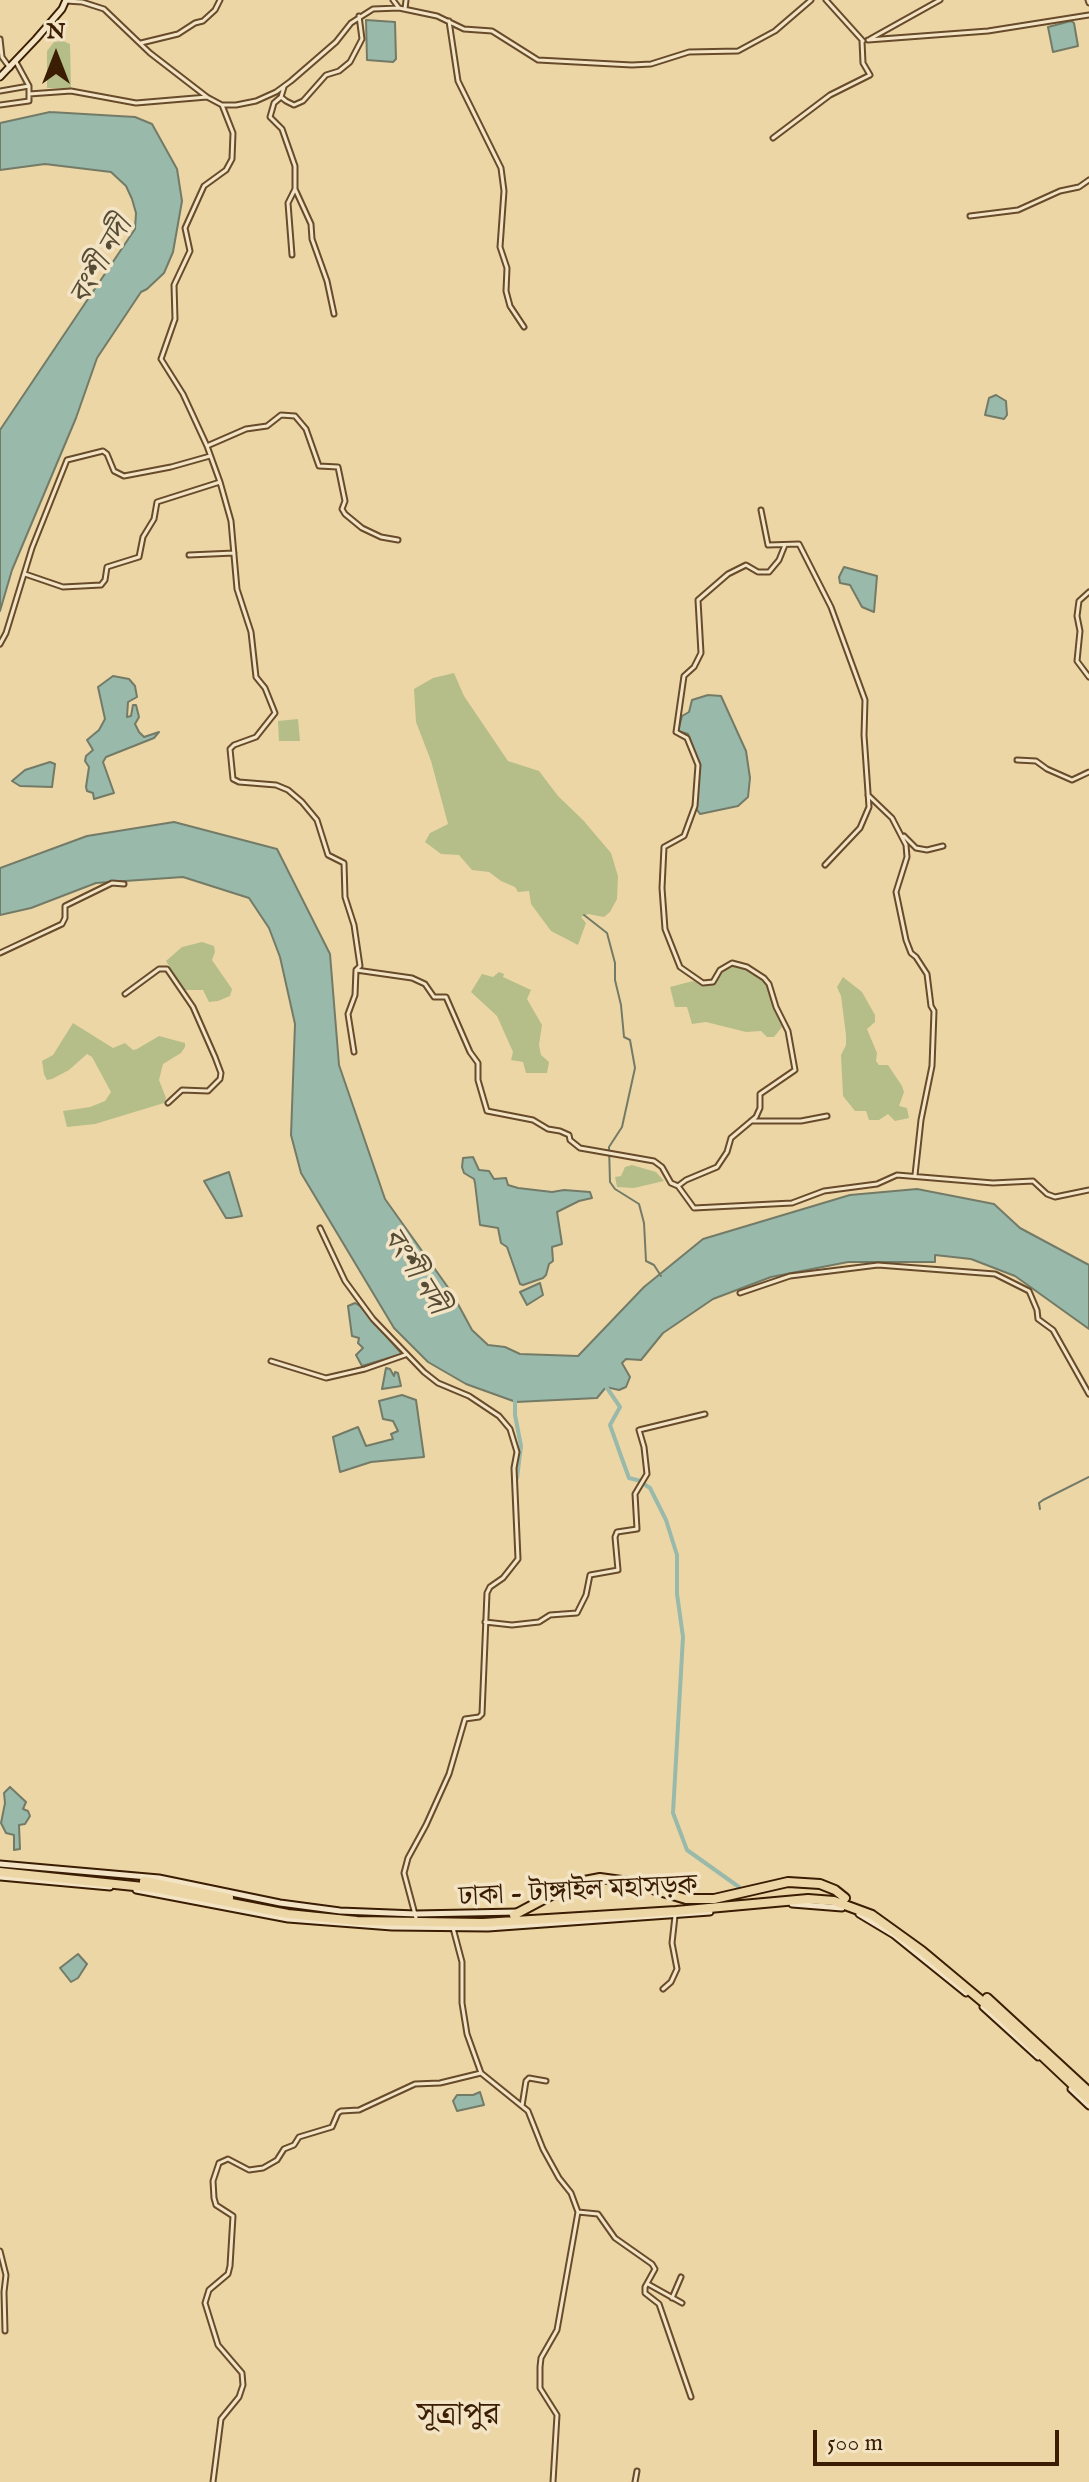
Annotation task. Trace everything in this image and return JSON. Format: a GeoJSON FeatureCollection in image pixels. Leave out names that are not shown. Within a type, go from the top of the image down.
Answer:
{"type":"FeatureCollection","features":[{"type":"Feature","properties":{"kind":"highway","name":"ঢাকা - টাঙ্গাইল মহাসড়ক"},"geometry":{"type":"LineString","coordinates":[[0,1870],[155,1883],[340,1913],[416,1916],[515,1916],[834,1901],[862,1909],[922,1951],[1001,2017],[1089,2103]]}},
{"type":"Feature","properties":{"kind":"highway","name":"ঢাকা - টাঙ্গাইল মহাসড়ক"},"geometry":{"type":"LineString","coordinates":[[0,1870],[56,1882],[153,1888],[288,1916],[357,1923],[483,1923],[515,1916]]}},
{"type":"Feature","properties":{"kind":"highway"},"geometry":{"type":"LineString","coordinates":[[515,1916],[574,1883],[600,1878],[623,1880],[686,1899],[714,1899],[788,1882],[820,1884],[845,1898]]}},
{"type":"Feature","properties":{"kind":"highway","name":"ঢাকা - টাঙ্গাইল মহাসড়ক"},"geometry":{"type":"LineString","coordinates":[[770,1902],[816,1894],[845,1898],[879,1912],[1007,2014],[1089,2092]]}},
{"type":"Feature","properties":{"kind":"highway"},"geometry":{"type":"LineString","coordinates":[[515,1916],[531,1925]]}},
{"type":"Feature","properties":{"kind":"highway"},"geometry":{"type":"LineString","coordinates":[[465,1928],[483,1923]]}},
{"type":"Feature","properties":{"kind":"main road"},"geometry":{"type":"LineString","coordinates":[[0,77],[66,1]]}},
{"type":"Feature","properties":{"kind":"main road"},"geometry":{"type":"LineString","coordinates":[[357,1923],[453,1928],[531,1925],[675,1916],[770,1902]]}},
{"type":"Feature","properties":{"kind":"street"},"geometry":{"type":"LineString","coordinates":[[141,43],[178,34],[203,21],[215,10],[220,0]]}},
{"type":"Feature","properties":{"kind":"street"},"geometry":{"type":"LineString","coordinates":[[393,0],[399,8]]}},
{"type":"Feature","properties":{"kind":"street"},"geometry":{"type":"LineString","coordinates":[[405,9],[406,0]]}},
{"type":"Feature","properties":{"kind":"street"},"geometry":{"type":"LineString","coordinates":[[66,1],[104,9],[150,53],[222,105],[256,101],[285,86],[336,42],[359,16],[373,9],[405,9],[449,21],[464,29],[492,31],[538,60],[632,65],[651,64],[689,52],[738,51],[775,31],[811,0]]}},
{"type":"Feature","properties":{"kind":"street"},"geometry":{"type":"LineString","coordinates":[[773,138],[830,95],[870,75],[863,63],[862,41],[826,0]]}},
{"type":"Feature","properties":{"kind":"street"},"geometry":{"type":"LineString","coordinates":[[868,40],[940,0]]}},
{"type":"Feature","properties":{"kind":"street"},"geometry":{"type":"LineString","coordinates":[[862,41],[988,31],[1089,15]]}},
{"type":"Feature","properties":{"kind":"street"},"geometry":{"type":"LineString","coordinates":[[281,97],[294,105],[303,101],[326,75],[339,71],[350,62],[362,39],[359,16]]}},
{"type":"Feature","properties":{"kind":"street"},"geometry":{"type":"LineString","coordinates":[[449,21],[458,81],[501,168],[504,191],[500,247],[507,268],[510,306],[524,327]]}},
{"type":"Feature","properties":{"kind":"street"},"geometry":{"type":"LineString","coordinates":[[0,39],[2,57],[10,68]]}},
{"type":"Feature","properties":{"kind":"street"},"geometry":{"type":"LineString","coordinates":[[0,105],[29,101],[29,86],[16,62]]}},
{"type":"Feature","properties":{"kind":"street"},"geometry":{"type":"LineString","coordinates":[[0,91],[29,86]]}},
{"type":"Feature","properties":{"kind":"street"},"geometry":{"type":"LineString","coordinates":[[285,86],[281,97],[274,103],[270,117],[287,140],[295,166],[295,189],[311,224],[312,239],[327,281],[334,314]]}},
{"type":"Feature","properties":{"kind":"street"},"geometry":{"type":"LineString","coordinates":[[29,94],[71,91],[136,103],[207,97]]}},
{"type":"Feature","properties":{"kind":"street"},"geometry":{"type":"LineString","coordinates":[[222,105],[233,133],[232,159],[226,170],[204,186],[185,228],[190,251],[174,285],[175,319],[161,356],[207,446],[220,482],[231,521],[237,589],[251,632],[256,677],[265,688],[275,715],[264,724],[256,737],[230,749],[233,779],[286,788],[317,820],[328,855],[344,863],[345,897],[360,966],[356,970],[355,995],[348,1014],[354,1052]]}},
{"type":"Feature","properties":{"kind":"street"},"geometry":{"type":"LineString","coordinates":[[970,216],[1018,210],[1060,191],[1079,187],[1089,180]]}},
{"type":"Feature","properties":{"kind":"street"},"geometry":{"type":"LineString","coordinates":[[292,255],[288,203],[295,189]]}},
{"type":"Feature","properties":{"kind":"street"},"geometry":{"type":"LineString","coordinates":[[207,446],[246,429],[267,426],[281,415],[295,416],[306,429],[319,466],[338,467],[345,514],[362,528],[381,537],[398,540]]}},
{"type":"Feature","properties":{"kind":"street"},"geometry":{"type":"LineString","coordinates":[[0,644],[67,460],[103,451],[114,471],[124,476],[210,456]]}},
{"type":"Feature","properties":{"kind":"street"},"geometry":{"type":"LineString","coordinates":[[24,574],[63,587],[101,585],[107,567],[139,557],[143,537],[155,515],[157,502],[220,482]]}},
{"type":"Feature","properties":{"kind":"street"},"geometry":{"type":"LineString","coordinates":[[761,510],[767,543],[772,546],[799,544],[831,607],[865,700],[869,807],[860,828],[825,865]]}},
{"type":"Feature","properties":{"kind":"street"},"geometry":{"type":"LineString","coordinates":[[678,1186],[717,1167],[727,1152],[731,1138],[751,1121],[760,1108],[760,1094],[773,1082],[795,1070],[790,1038],[769,984],[754,971],[732,963],[720,970],[713,982],[706,983],[680,967],[665,929],[662,888],[663,848],[684,836],[695,806],[698,765],[687,738],[676,732],[684,676],[694,667],[701,653],[698,600],[715,588],[719,581],[746,565],[758,572],[769,572],[779,560],[785,545]]}},
{"type":"Feature","properties":{"kind":"street"},"geometry":{"type":"LineString","coordinates":[[189,555],[234,553]]}},
{"type":"Feature","properties":{"kind":"street"},"geometry":{"type":"LineString","coordinates":[[1089,592],[1079,601],[1077,661],[1089,677]]}},
{"type":"Feature","properties":{"kind":"street"},"geometry":{"type":"LineString","coordinates":[[1017,760],[1036,761],[1072,780],[1089,772]]}},
{"type":"Feature","properties":{"kind":"street"},"geometry":{"type":"LineString","coordinates":[[868,795],[916,848],[927,850],[943,846]]}},
{"type":"Feature","properties":{"kind":"street"},"geometry":{"type":"LineString","coordinates":[[902,833],[907,857],[896,892],[911,953],[927,974],[935,1028],[915,1175]]}},
{"type":"Feature","properties":{"kind":"street"},"geometry":{"type":"LineString","coordinates":[[0,953],[62,924],[65,906],[112,883],[124,884]]}},
{"type":"Feature","properties":{"kind":"street"},"geometry":{"type":"LineString","coordinates":[[125,994],[159,969],[167,969],[193,1007],[215,1057],[220,1079],[208,1091],[182,1090],[168,1103]]}},
{"type":"Feature","properties":{"kind":"street"},"geometry":{"type":"LineString","coordinates":[[356,970],[412,978],[425,984],[434,997],[446,997],[478,1063],[478,1080],[487,1111],[533,1120],[548,1129],[569,1135],[570,1140],[580,1148],[654,1161],[695,1208],[783,1204],[824,1191],[877,1184],[897,1175],[993,1183],[1033,1181],[1055,1197],[1089,1190]]}},
{"type":"Feature","properties":{"kind":"street"},"geometry":{"type":"LineString","coordinates":[[751,1121],[801,1121],[827,1116]]}},
{"type":"Feature","properties":{"kind":"street"},"geometry":{"type":"LineString","coordinates":[[320,1228],[345,1281],[373,1319],[438,1383],[469,1396],[499,1416],[516,1442],[518,1559],[503,1578],[490,1587],[485,1622],[482,1714],[465,1719],[449,1774],[408,1858],[404,1873],[416,1916]]}},
{"type":"Feature","properties":{"kind":"street"},"geometry":{"type":"LineString","coordinates":[[740,1293],[790,1276],[878,1265],[995,1274],[1029,1291],[1038,1319],[1053,1330],[1089,1394]]}},
{"type":"Feature","properties":{"kind":"street"},"geometry":{"type":"LineString","coordinates":[[271,1361],[326,1378],[386,1363],[406,1354]]}},
{"type":"Feature","properties":{"kind":"street"},"geometry":{"type":"LineString","coordinates":[[485,1622],[512,1625],[539,1622],[550,1615],[577,1613],[586,1595],[590,1575],[618,1570],[617,1532],[637,1529],[635,1494],[647,1474],[639,1430],[705,1414]]}},
{"type":"Feature","properties":{"kind":"street"},"geometry":{"type":"LineString","coordinates":[[663,1989],[671,1982],[677,1969],[672,1943],[675,1916]]}},
{"type":"Feature","properties":{"kind":"street"},"geometry":{"type":"LineString","coordinates":[[453,1928],[462,1962],[462,2003],[467,2034],[481,2073],[528,2111],[553,2169],[571,2193],[578,2212],[557,2330],[541,2358],[540,2388],[557,2415],[553,2482]]}},
{"type":"Feature","properties":{"kind":"street"},"geometry":{"type":"LineString","coordinates":[[213,2482],[221,2419],[239,2397],[243,2385],[242,2373],[218,2345],[205,2303],[209,2290],[228,2274],[230,2266],[233,2216],[216,2205],[214,2198],[213,2181],[219,2163],[228,2159],[249,2170],[263,2168],[277,2160],[284,2149],[294,2145],[299,2137],[332,2127],[341,2111],[359,2110],[415,2084],[440,2083],[481,2073]]}},
{"type":"Feature","properties":{"kind":"street"},"geometry":{"type":"LineString","coordinates":[[522,2106],[526,2081],[529,2078],[546,2081]]}},
{"type":"Feature","properties":{"kind":"street"},"geometry":{"type":"LineString","coordinates":[[578,2212],[598,2214],[615,2238],[652,2264],[655,2269],[645,2293],[659,2304],[690,2394]]}},
{"type":"Feature","properties":{"kind":"street"},"geometry":{"type":"LineString","coordinates":[[0,2251],[6,2276],[5,2331]]}},
{"type":"Feature","properties":{"kind":"street"},"geometry":{"type":"LineString","coordinates":[[0,2277],[6,2276]]}},
{"type":"Feature","properties":{"kind":"street"},"geometry":{"type":"LineString","coordinates":[[672,2298],[681,2277]]}},
{"type":"Feature","properties":{"kind":"street"},"geometry":{"type":"LineString","coordinates":[[648,2284],[682,2303]]}},
{"type":"Feature","properties":{"kind":"street"},"geometry":{"type":"LineString","coordinates":[[635,2482],[637,2471]]}},
{"type":"Feature","properties":{"kind":"green space"},"geometry":{"type":"Polygon","coordinates":[[[54,42],[70,44],[71,89],[47,88],[47,51],[54,42]]]}},
{"type":"Feature","properties":{"kind":"green space"},"geometry":{"type":"Polygon","coordinates":[[[454,673],[464,696],[508,761],[539,771],[611,853],[618,876],[617,899],[604,917],[588,914],[581,917],[586,923],[578,945],[551,931],[531,904],[529,891],[518,892],[515,887],[489,872],[472,870],[459,855],[441,854],[425,842],[430,833],[448,824],[431,761],[416,722],[414,689],[433,678],[454,673]]]}},
{"type":"Feature","properties":{"kind":"green space"},"geometry":{"type":"Polygon","coordinates":[[[298,719],[300,741],[279,741],[278,721],[298,719]]]}},
{"type":"Feature","properties":{"kind":"green space"},"geometry":{"type":"Polygon","coordinates":[[[202,942],[214,946],[212,960],[232,989],[230,996],[218,1001],[209,1002],[203,990],[184,990],[166,961],[182,947],[202,942]]]}},
{"type":"Feature","properties":{"kind":"green space"},"geometry":{"type":"Polygon","coordinates":[[[732,965],[750,970],[767,984],[782,1027],[774,1037],[767,1037],[761,1031],[746,1032],[706,1022],[692,1024],[687,1007],[675,1007],[670,987],[693,981],[702,985],[714,984],[732,965]]]}},
{"type":"Feature","properties":{"kind":"green space"},"geometry":{"type":"Polygon","coordinates":[[[499,972],[531,990],[527,999],[542,1025],[539,1045],[541,1055],[549,1062],[547,1073],[526,1073],[523,1062],[511,1060],[513,1052],[497,1016],[471,992],[482,974],[493,977],[499,972]]]}},
{"type":"Feature","properties":{"kind":"green space"},"geometry":{"type":"Polygon","coordinates":[[[843,977],[862,992],[875,1015],[875,1022],[867,1029],[877,1053],[876,1061],[879,1065],[888,1065],[902,1086],[904,1092],[899,1106],[907,1108],[909,1118],[895,1121],[888,1114],[879,1120],[869,1120],[866,1111],[855,1111],[843,1096],[841,1055],[846,1045],[846,1035],[837,987],[843,977]]]}},
{"type":"Feature","properties":{"kind":"green space"},"geometry":{"type":"Polygon","coordinates":[[[73,1023],[113,1048],[125,1043],[133,1050],[137,1049],[159,1036],[185,1043],[181,1053],[163,1064],[159,1080],[166,1098],[164,1103],[95,1124],[67,1127],[63,1111],[90,1107],[105,1101],[111,1092],[92,1057],[87,1054],[69,1070],[47,1080],[42,1061],[53,1055],[73,1023]]]}},
{"type":"Feature","properties":{"kind":"green space"},"geometry":{"type":"Polygon","coordinates":[[[632,1165],[656,1172],[664,1181],[634,1188],[617,1187],[615,1177],[621,1176],[625,1167],[632,1165]]]}},
{"type":"Feature","properties":{"kind":"water"},"geometry":{"type":"Polygon","coordinates":[[[366,20],[395,22],[396,59],[393,62],[367,60],[366,20]]]}},
{"type":"Feature","properties":{"kind":"water"},"geometry":{"type":"Polygon","coordinates":[[[1071,21],[1078,46],[1053,52],[1048,27],[1071,21]]]}},
{"type":"Feature","properties":{"kind":"water"},"geometry":{"type":"Polygon","coordinates":[[[50,112],[135,117],[152,124],[177,169],[182,201],[173,252],[164,273],[141,292],[97,358],[76,418],[12,570],[0,611],[0,430],[135,229],[136,213],[132,199],[126,186],[111,172],[45,164],[0,170],[0,123],[50,112]]]}},
{"type":"Feature","properties":{"kind":"water"},"geometry":{"type":"Polygon","coordinates":[[[996,395],[1006,401],[1007,415],[1004,419],[985,415],[989,398],[996,395]]]}},
{"type":"Feature","properties":{"kind":"water"},"geometry":{"type":"Polygon","coordinates":[[[844,567],[877,576],[874,612],[862,607],[850,585],[840,583],[839,577],[844,567]]]}},
{"type":"Feature","properties":{"kind":"water"},"geometry":{"type":"Polygon","coordinates":[[[113,676],[129,679],[135,686],[137,697],[128,702],[127,717],[131,716],[133,705],[136,705],[139,717],[135,724],[139,732],[144,737],[159,732],[154,738],[106,757],[103,762],[114,793],[94,799],[93,793],[86,787],[89,767],[85,761],[93,750],[87,740],[99,730],[105,719],[98,687],[113,676]]]}},
{"type":"Feature","properties":{"kind":"water"},"geometry":{"type":"Polygon","coordinates":[[[708,695],[721,696],[746,751],[750,778],[748,797],[738,806],[700,814],[695,807],[699,763],[688,734],[678,731],[682,716],[689,712],[692,700],[708,695]]]}},
{"type":"Feature","properties":{"kind":"water"},"geometry":{"type":"Polygon","coordinates":[[[50,762],[55,764],[52,787],[20,786],[12,781],[25,770],[50,762]]]}},
{"type":"Feature","properties":{"kind":"water","name":"বংশী নদী"},"geometry":{"type":"Polygon","coordinates":[[[174,822],[277,849],[330,954],[339,1065],[385,1199],[452,1293],[472,1330],[488,1345],[505,1347],[520,1354],[578,1356],[644,1287],[703,1239],[850,1195],[917,1189],[994,1204],[1020,1228],[1089,1265],[1089,1329],[1015,1276],[971,1259],[935,1255],[935,1262],[848,1262],[771,1277],[713,1299],[663,1333],[641,1360],[626,1359],[622,1363],[630,1377],[626,1387],[619,1390],[606,1387],[597,1398],[516,1402],[466,1384],[428,1362],[394,1328],[301,1173],[291,1135],[295,1024],[280,957],[269,928],[249,898],[183,877],[96,883],[31,908],[0,915],[0,868],[87,836],[174,822]]]}},
{"type":"Feature","properties":{"kind":"water"},"geometry":{"type":"Polygon","coordinates":[[[473,1157],[479,1170],[489,1171],[494,1179],[506,1178],[508,1185],[518,1188],[590,1192],[592,1198],[557,1212],[562,1244],[552,1247],[553,1261],[543,1278],[520,1284],[507,1247],[501,1243],[498,1228],[480,1225],[474,1179],[464,1173],[462,1167],[463,1158],[473,1157]]]}},
{"type":"Feature","properties":{"kind":"water"},"geometry":{"type":"Polygon","coordinates":[[[229,1172],[242,1216],[226,1218],[204,1181],[229,1172]]]}},
{"type":"Feature","properties":{"kind":"water"},"geometry":{"type":"Polygon","coordinates":[[[540,1283],[543,1295],[527,1305],[520,1292],[540,1283]]]}},
{"type":"Feature","properties":{"kind":"water"},"geometry":{"type":"Polygon","coordinates":[[[355,1303],[402,1354],[362,1366],[356,1355],[363,1348],[358,1343],[359,1338],[352,1336],[348,1306],[355,1303]]]}},
{"type":"Feature","properties":{"kind":"water"},"geometry":{"type":"Polygon","coordinates":[[[386,1368],[394,1376],[395,1372],[398,1373],[401,1386],[382,1389],[386,1368]]]}},
{"type":"Feature","properties":{"kind":"water"},"geometry":{"type":"Polygon","coordinates":[[[402,1395],[416,1400],[424,1457],[371,1462],[340,1472],[333,1437],[358,1427],[366,1446],[393,1439],[391,1434],[398,1431],[393,1421],[383,1419],[379,1401],[402,1395]]]}},
{"type":"Feature","properties":{"kind":"water"},"geometry":{"type":"Polygon","coordinates":[[[10,1787],[26,1802],[23,1809],[30,1816],[25,1824],[19,1825],[20,1849],[14,1850],[14,1835],[6,1833],[1,1823],[4,1793],[10,1787]]]}},
{"type":"Feature","properties":{"kind":"water"},"geometry":{"type":"Polygon","coordinates":[[[78,1954],[87,1964],[78,1978],[71,1982],[60,1968],[78,1954]]]}},
{"type":"Feature","properties":{"kind":"water"},"geometry":{"type":"Polygon","coordinates":[[[480,2092],[484,2105],[457,2111],[453,2101],[457,2095],[480,2092]]]}},
{"type":"Feature","properties":{"kind":"waterway"},"geometry":{"type":"LineString","coordinates":[[584,915],[607,933],[615,963],[624,1037],[630,1040],[635,1068],[622,1127],[609,1147],[610,1182],[615,1189],[639,1204],[644,1223],[646,1261],[654,1265],[661,1276]]}},
{"type":"Feature","properties":{"kind":"waterway"},"geometry":{"type":"LineString","coordinates":[[605,1385],[620,1407],[610,1425],[629,1478],[641,1481]]}},
{"type":"Feature","properties":{"kind":"waterway"},"geometry":{"type":"LineString","coordinates":[[515,1397],[521,1446],[517,1478]]}},
{"type":"Feature","properties":{"kind":"waterway"},"geometry":{"type":"LineString","coordinates":[[1040,1509],[1039,1503],[1043,1500],[1089,1477]]}},
{"type":"Feature","properties":{"kind":"waterway"},"geometry":{"type":"LineString","coordinates":[[644,1484],[650,1488],[666,1520],[677,1555],[677,1594],[683,1637],[673,1813],[687,1850],[739,1887]]}},
{"type":"Feature","properties":{"kind":"district","name":"সূত্রাপুর"},"geometry":{"type":"Point","coordinates":[458,2417]}}]}
